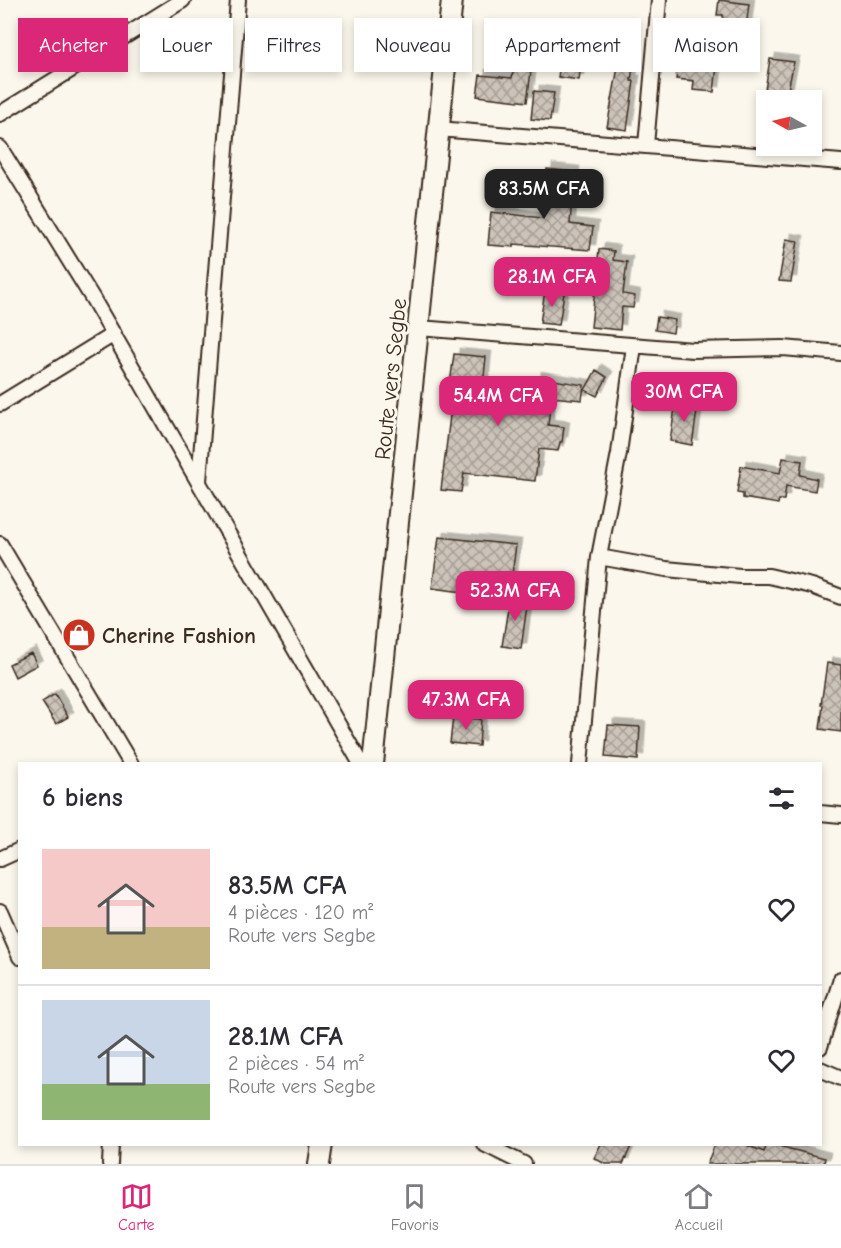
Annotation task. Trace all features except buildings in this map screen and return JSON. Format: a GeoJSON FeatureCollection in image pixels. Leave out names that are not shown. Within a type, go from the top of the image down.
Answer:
{"type":"FeatureCollection","features":[{"type":"Feature","properties":{"kind":"main road","name":"Route vers Segbe"},"geometry":{"type":"LineString","coordinates":[[373,762],[452,0]]}},
{"type":"Feature","properties":{"kind":"main road"},"geometry":{"type":"LineString","coordinates":[[319,1164],[322,1146]]}},
{"type":"Feature","properties":{"kind":"street"},"geometry":{"type":"LineString","coordinates":[[0,114],[183,0]]}},
{"type":"Feature","properties":{"kind":"street"},"geometry":{"type":"LineString","coordinates":[[199,481],[238,0]]}},
{"type":"Feature","properties":{"kind":"street"},"geometry":{"type":"LineString","coordinates":[[646,145],[659,0]]}},
{"type":"Feature","properties":{"kind":"street"},"geometry":{"type":"LineString","coordinates":[[438,129],[841,162]]}},
{"type":"Feature","properties":{"kind":"street"},"geometry":{"type":"LineString","coordinates":[[0,148],[114,334],[360,762]]}},
{"type":"Feature","properties":{"kind":"street"},"geometry":{"type":"LineString","coordinates":[[419,328],[693,350],[783,348],[841,353]]}},
{"type":"Feature","properties":{"kind":"street"},"geometry":{"type":"LineString","coordinates":[[0,404],[114,334]]}},
{"type":"Feature","properties":{"kind":"street"},"geometry":{"type":"LineString","coordinates":[[580,762],[599,557],[634,346]]}},
{"type":"Feature","properties":{"kind":"street"},"geometry":{"type":"LineString","coordinates":[[0,544],[130,762]]}},
{"type":"Feature","properties":{"kind":"street"},"geometry":{"type":"LineString","coordinates":[[599,557],[666,569],[740,576],[769,576],[812,586],[841,597]]}},
{"type":"Feature","properties":{"kind":"street"},"geometry":{"type":"LineString","coordinates":[[822,813],[841,815]]}},
{"type":"Feature","properties":{"kind":"street"},"geometry":{"type":"LineString","coordinates":[[0,859],[18,851]]}},
{"type":"Feature","properties":{"kind":"street"},"geometry":{"type":"LineString","coordinates":[[0,911],[10,941],[18,954]]}},
{"type":"Feature","properties":{"kind":"street"},"geometry":{"type":"LineString","coordinates":[[822,1041],[841,979]]}},
{"type":"Feature","properties":{"kind":"street"},"geometry":{"type":"LineString","coordinates":[[822,1070],[841,1077]]}},
{"type":"Feature","properties":{"kind":"street"},"geometry":{"type":"LineString","coordinates":[[110,1164],[111,1146]]}},
{"type":"Feature","properties":{"kind":"street"},"geometry":{"type":"LineString","coordinates":[[488,1146],[524,1164]]}},
{"type":"Feature","properties":{"kind":"place","name":"Cherine Fashion"},"geometry":{"type":"Point","coordinates":[79,635]}}]}
